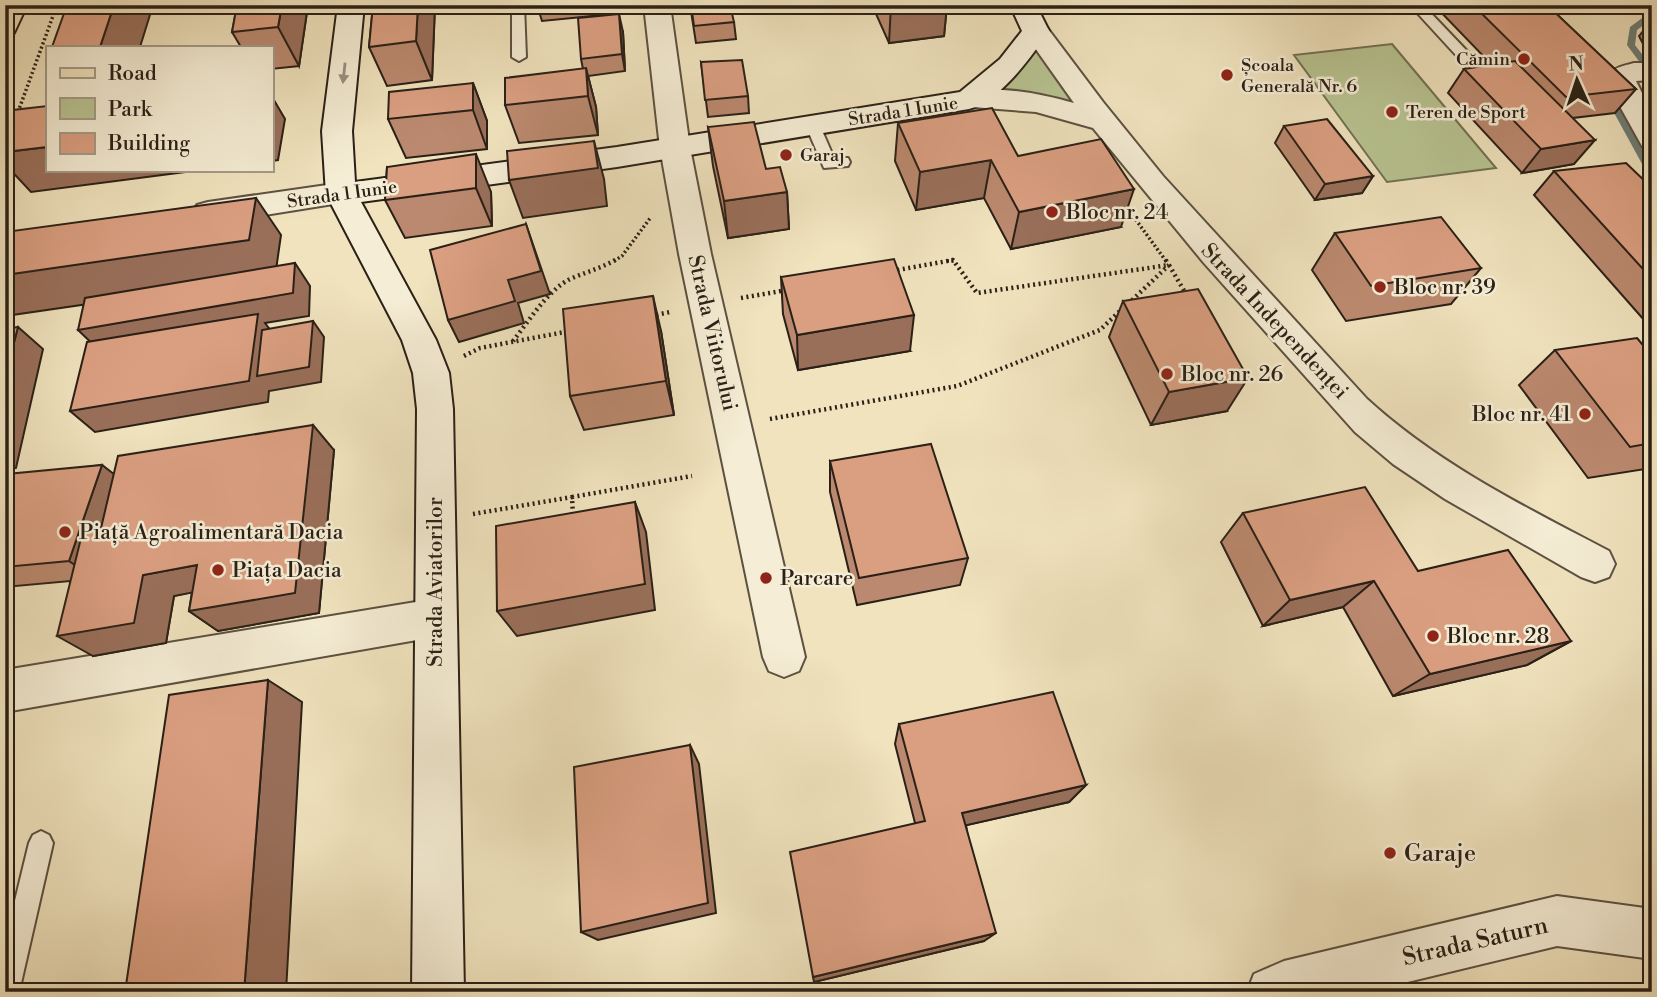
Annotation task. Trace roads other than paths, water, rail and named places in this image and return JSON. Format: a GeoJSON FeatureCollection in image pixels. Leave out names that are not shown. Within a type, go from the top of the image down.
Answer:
{"type":"FeatureCollection","features":[{"type":"Feature","properties":{"kind":"main road"},"geometry":{"type":"LineString","coordinates":[[5,27],[14,5]]}},
{"type":"Feature","properties":{"kind":"street"},"geometry":{"type":"LineString","coordinates":[[341,194],[337,131],[351,5]]}},
{"type":"Feature","properties":{"kind":"street","name":"Strada Viitorului"},"geometry":{"type":"LineString","coordinates":[[657,5],[675,148],[706,305],[735,426],[784,657]]}},
{"type":"Feature","properties":{"kind":"street","name":"Strada 1 Iunie"},"geometry":{"type":"LineString","coordinates":[[969,100],[1010,65],[1029,18]]}},
{"type":"Feature","properties":{"kind":"street","name":"Strada Independenței"},"geometry":{"type":"LineString","coordinates":[[1029,18],[1100,121],[1215,257],[1380,433],[1443,480],[1595,564]]}},
{"type":"Feature","properties":{"kind":"street"},"geometry":{"type":"LineString","coordinates":[[1652,71],[1622,76],[1622,85],[1652,139]]}},
{"type":"Feature","properties":{"kind":"street","name":"Strada 1 Iunie"},"geometry":{"type":"LineString","coordinates":[[185,216],[675,148],[969,100],[1007,99],[1038,102],[1070,109],[1100,121]]}},
{"type":"Feature","properties":{"kind":"street","name":"Strada Aviatorilor"},"geometry":{"type":"LineString","coordinates":[[341,194],[419,340],[431,373],[435,409],[438,992]]}},
{"type":"Feature","properties":{"kind":"street"},"geometry":{"type":"LineString","coordinates":[[5,691],[434,618]]}},
{"type":"Feature","properties":{"kind":"street","name":"Strada Saturn"},"geometry":{"type":"LineString","coordinates":[[1272,992],[1284,986],[1382,977],[1557,921],[1652,934]]}},
{"type":"Feature","properties":{"kind":"lane"},"geometry":{"type":"LineString","coordinates":[[518,5],[519,57]]}},
{"type":"Feature","properties":{"kind":"lane"},"geometry":{"type":"LineString","coordinates":[[1416,5],[1482,75]]}},
{"type":"Feature","properties":{"kind":"lane"},"geometry":{"type":"LineString","coordinates":[[813,126],[829,164],[843,162]]}},
{"type":"Feature","properties":{"kind":"lane"},"geometry":{"type":"LineString","coordinates":[[6,992],[41,843]]}},
{"type":"Feature","properties":{"kind":"waterway"},"geometry":{"type":"LineString","coordinates":[[1644,62],[1631,45],[1633,29],[1652,15]]}},
{"type":"Feature","properties":{"kind":"waterway"},"geometry":{"type":"LineString","coordinates":[[1611,98],[1652,173]]}},
{"type":"Feature","properties":{"kind":"place","name":"Cămin"},"geometry":{"type":"Point","coordinates":[1524,59]}},
{"type":"Feature","properties":{"kind":"place","name":"Școala Generală Nr. 6"},"geometry":{"type":"Point","coordinates":[1227,75]}},
{"type":"Feature","properties":{"kind":"place","name":"Teren de Sport"},"geometry":{"type":"Point","coordinates":[1392,112]}},
{"type":"Feature","properties":{"kind":"place","name":"Garaj"},"geometry":{"type":"Point","coordinates":[786,155]}},
{"type":"Feature","properties":{"kind":"place","name":"Bloc nr. 24"},"geometry":{"type":"Point","coordinates":[1052,212]}},
{"type":"Feature","properties":{"kind":"place","name":"Bloc nr. 39"},"geometry":{"type":"Point","coordinates":[1380,287]}},
{"type":"Feature","properties":{"kind":"place","name":"Bloc nr. 26"},"geometry":{"type":"Point","coordinates":[1167,374]}},
{"type":"Feature","properties":{"kind":"place","name":"Bloc nr. 41"},"geometry":{"type":"Point","coordinates":[1585,414]}},
{"type":"Feature","properties":{"kind":"place","name":"Piață Agroalimentară Dacia"},"geometry":{"type":"Point","coordinates":[65,532]}},
{"type":"Feature","properties":{"kind":"place","name":"Piața Dacia"},"geometry":{"type":"Point","coordinates":[218,570]}},
{"type":"Feature","properties":{"kind":"place","name":"Parcare"},"geometry":{"type":"Point","coordinates":[766,578]}},
{"type":"Feature","properties":{"kind":"place","name":"Bloc nr. 28"},"geometry":{"type":"Point","coordinates":[1433,636]}},
{"type":"Feature","properties":{"kind":"place","name":"Garaje"},"geometry":{"type":"Point","coordinates":[1390,853]}}]}
